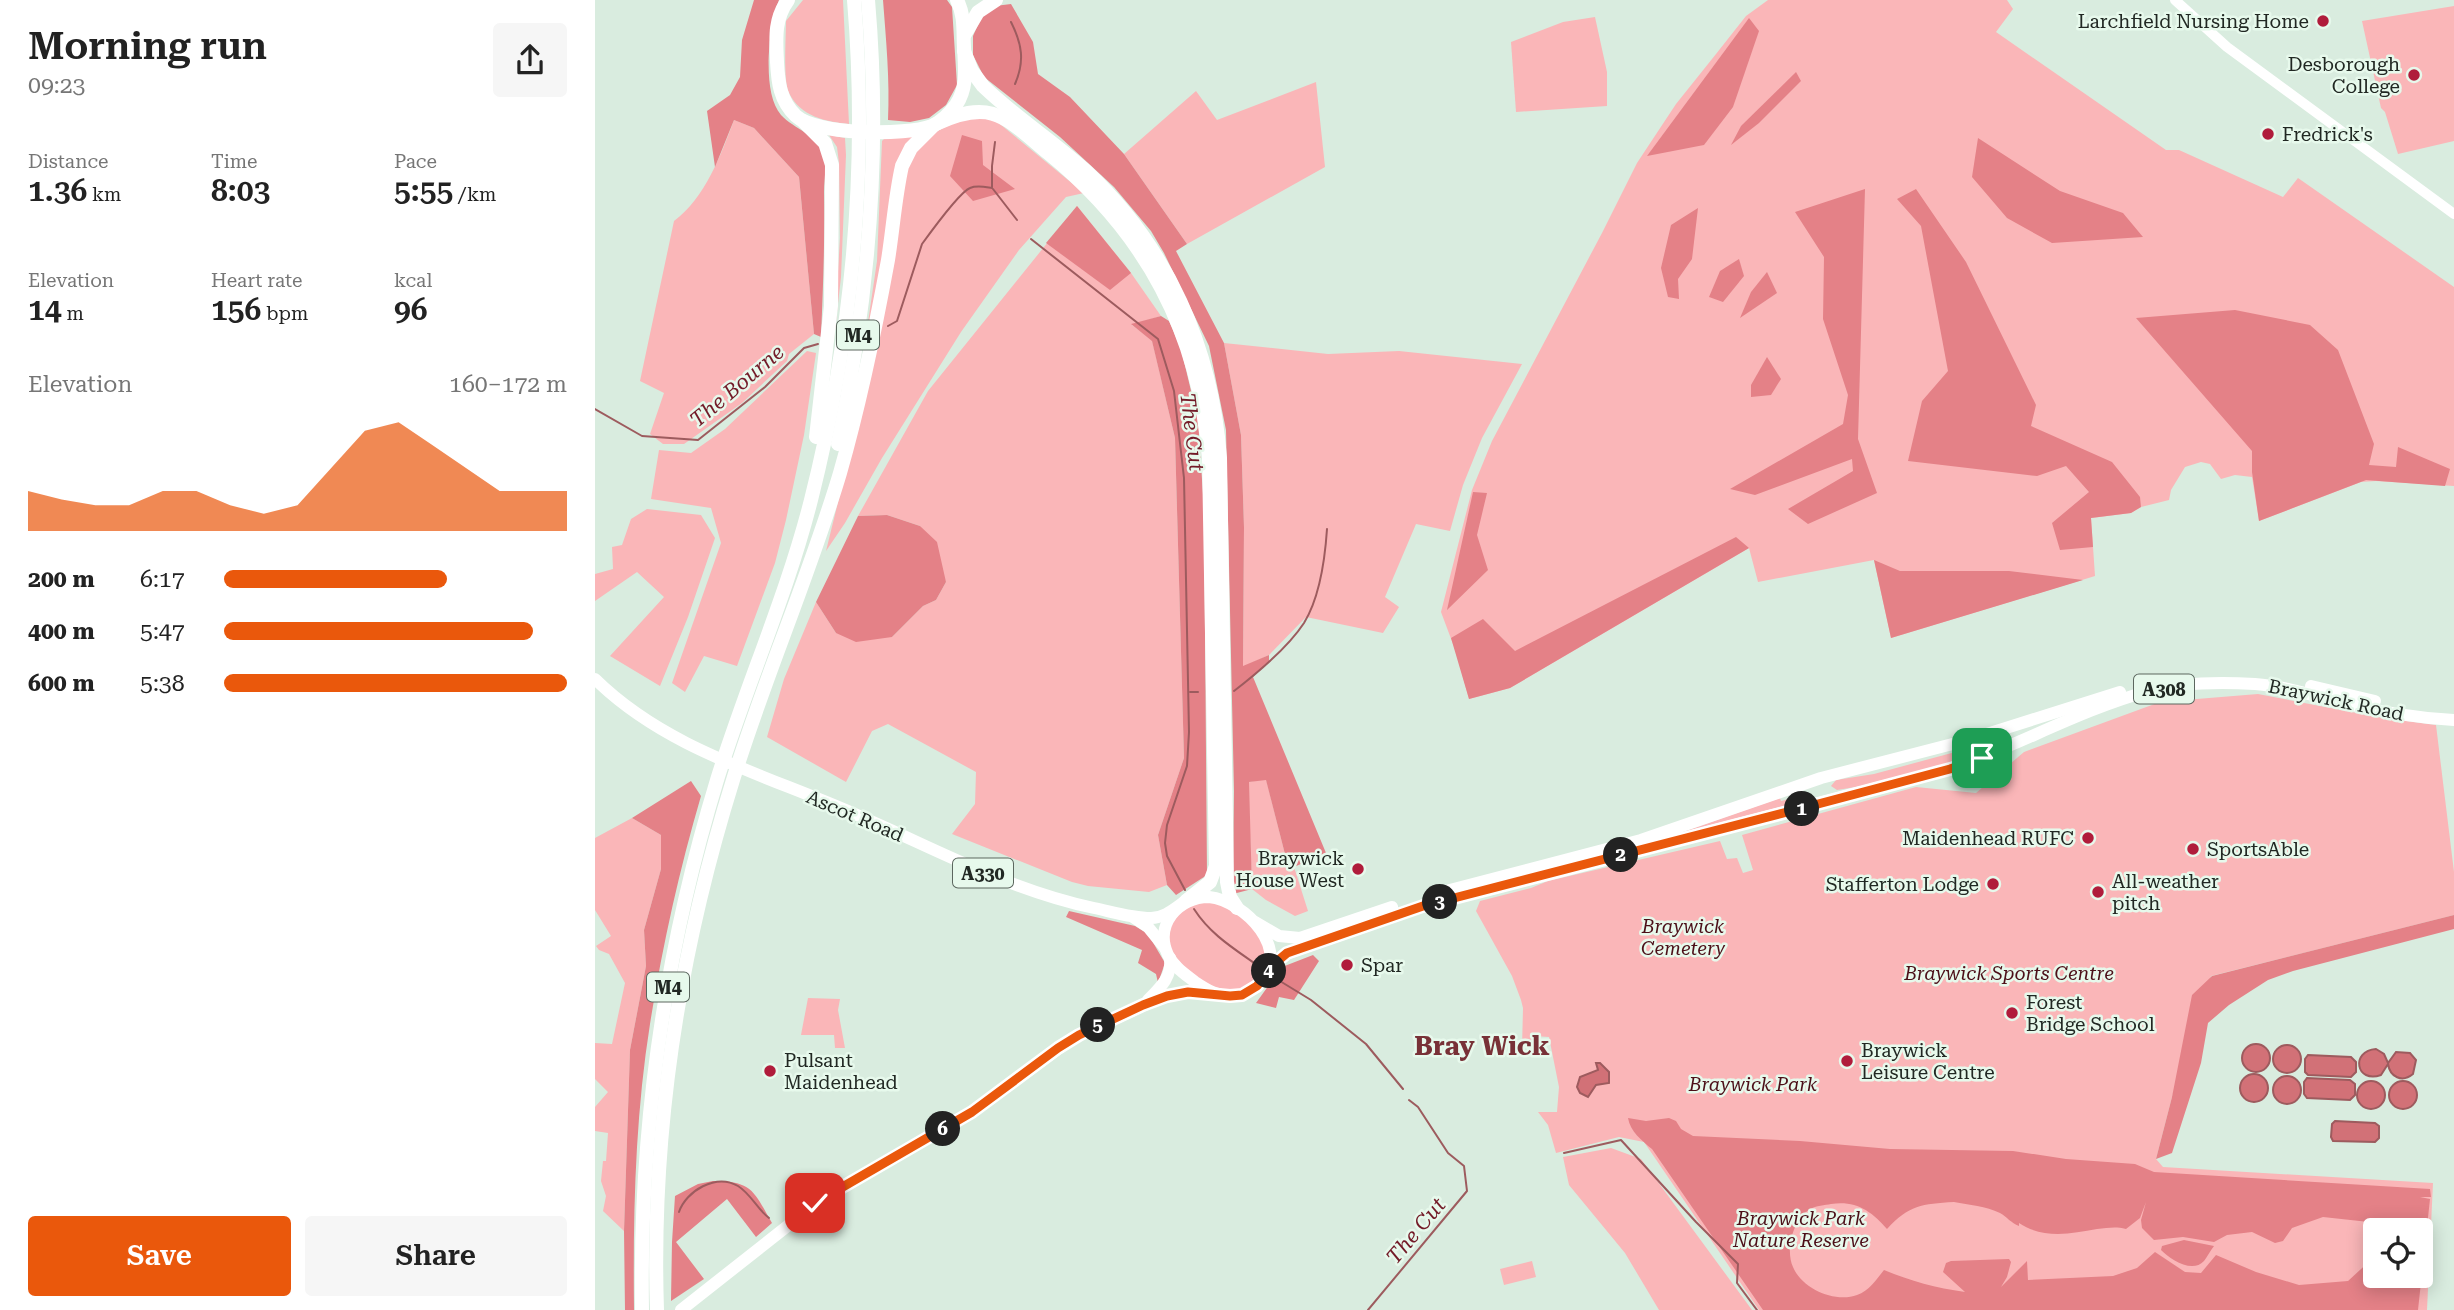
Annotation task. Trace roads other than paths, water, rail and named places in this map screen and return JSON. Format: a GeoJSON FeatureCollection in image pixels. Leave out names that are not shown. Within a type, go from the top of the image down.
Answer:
{"type":"FeatureCollection","features":[{"type":"Feature","properties":{"kind":"highway","name":"M4"},"geometry":{"type":"LineString","coordinates":[[788,0],[776,31],[778,80],[786,104],[823,139],[832,160],[831,306],[823,384],[795,554]]}},
{"type":"Feature","properties":{"kind":"highway","name":"M4"},"geometry":{"type":"LineString","coordinates":[[642,1310],[642,1228],[651,1102],[676,939],[718,778],[811,501],[829,421],[850,285],[859,148],[854,0]]}},
{"type":"Feature","properties":{"kind":"highway","name":"M4"},"geometry":{"type":"LineString","coordinates":[[774,661],[828,485],[844,418],[857,337],[867,256],[872,174],[873,91],[869,0]]}},
{"type":"Feature","properties":{"kind":"highway","name":"M4"},"geometry":{"type":"LineString","coordinates":[[657,1307],[657,1223],[664,1121],[685,969],[720,820],[741,753],[816,550],[841,469],[874,333],[902,166],[911,148],[952,109],[965,81],[963,15],[957,0]]}},
{"type":"Feature","properties":{"kind":"highway"},"geometry":{"type":"LineString","coordinates":[[996,0],[974,16],[967,28],[964,46],[972,71],[983,86],[1088,173],[1132,222],[1173,285],[1199,345],[1219,442],[1227,882],[1230,897],[1237,908]]}},
{"type":"Feature","properties":{"kind":"highway"},"geometry":{"type":"LineString","coordinates":[[803,121],[835,131],[901,130],[934,125],[968,112],[992,114],[1019,129],[1067,168],[1114,215],[1143,255],[1168,299],[1190,352],[1204,409],[1209,459],[1216,866],[1210,883],[1185,901]]}},
{"type":"Feature","properties":{"kind":"main road","name":"Braywick Road"},"geometry":{"type":"LineString","coordinates":[[1255,922],[1279,936],[1305,937],[1423,897],[1653,836],[1821,778],[1968,740],[2056,710],[2149,684],[2245,676],[2293,682],[2393,705],[2454,712]]}},
{"type":"Feature","properties":{"kind":"main road","name":"Ascot Road"},"geometry":{"type":"LineString","coordinates":[[595,678],[642,718],[700,750],[770,781],[849,811],[1021,888],[1065,902],[1132,917],[1160,917],[1185,901]]}},
{"type":"Feature","properties":{"kind":"main road","name":"Braywick Road"},"geometry":{"type":"LineString","coordinates":[[1263,979],[1277,961],[1292,951],[1394,915],[1950,769],[2003,750],[2093,710],[2151,690],[2205,683],[2257,684],[2296,690],[2403,715],[2454,720]]}},
{"type":"Feature","properties":{"kind":"main road"},"geometry":{"type":"LineString","coordinates":[[683,1309],[831,1192],[972,1112],[1065,1043],[1143,1005],[1180,993],[1242,995],[1252,989],[1263,979],[1268,967],[1269,950],[1266,939],[1255,922],[1237,908],[1215,898],[1185,901],[1167,923],[1164,934],[1169,972],[1166,980],[1143,1005]]}},
{"type":"Feature","properties":{"kind":"main road","name":"Ascot Road"},"geometry":{"type":"LineString","coordinates":[[1132,917],[1148,928],[1167,953]]}},
{"type":"Feature","properties":{"kind":"main road"},"geometry":{"type":"LineString","coordinates":[[1167,953],[1182,972],[1217,995]]}},
{"type":"Feature","properties":{"kind":"street"},"geometry":{"type":"LineString","coordinates":[[2175,0],[2227,47],[2454,214]]}},
{"type":"Feature","properties":{"kind":"waterway"},"geometry":{"type":"LineString","coordinates":[[1011,22],[1021,53],[1015,84]]}},
{"type":"Feature","properties":{"kind":"waterway"},"geometry":{"type":"LineString","coordinates":[[992,187],[995,142]]}},
{"type":"Feature","properties":{"kind":"waterway","name":"The Bourne"},"geometry":{"type":"LineString","coordinates":[[888,326],[897,321],[922,244],[931,231],[965,191],[981,186],[992,188]]}},
{"type":"Feature","properties":{"kind":"waterway","name":"The Cut"},"geometry":{"type":"LineString","coordinates":[[993,189],[1017,220]]}},
{"type":"Feature","properties":{"kind":"waterway","name":"The Cut"},"geometry":{"type":"LineString","coordinates":[[1031,239],[1158,339],[1174,391],[1184,478],[1189,732],[1187,766],[1167,825],[1165,843],[1167,856],[1185,890]]}},
{"type":"Feature","properties":{"kind":"waterway","name":"The Bourne"},"geometry":{"type":"LineString","coordinates":[[595,409],[642,436],[698,440],[765,387],[804,348],[818,344]]}},
{"type":"Feature","properties":{"kind":"waterway"},"geometry":{"type":"LineString","coordinates":[[1234,691],[1281,650],[1304,623],[1318,590],[1327,529]]}},
{"type":"Feature","properties":{"kind":"waterway","name":"The Cut"},"geometry":{"type":"LineString","coordinates":[[1190,692],[1198,692]]}},
{"type":"Feature","properties":{"kind":"waterway","name":"The Cut"},"geometry":{"type":"LineString","coordinates":[[1194,909],[1215,933],[1257,965]]}},
{"type":"Feature","properties":{"kind":"waterway","name":"The Cut"},"geometry":{"type":"LineString","coordinates":[[1275,978],[1311,1000],[1366,1044],[1403,1089]]}},
{"type":"Feature","properties":{"kind":"waterway","name":"The Cut"},"geometry":{"type":"LineString","coordinates":[[1368,1310],[1467,1191],[1464,1166],[1448,1153],[1418,1107],[1409,1100]]}},
{"type":"Feature","properties":{"kind":"waterway"},"geometry":{"type":"LineString","coordinates":[[1564,1153],[1621,1140],[1738,1264],[1737,1283],[1757,1310]]}},
{"type":"Feature","properties":{"kind":"waterway"},"geometry":{"type":"LineString","coordinates":[[679,1212],[695,1191],[720,1182],[743,1189],[769,1218]]}},
{"type":"Feature","properties":{"kind":"place","name":"Larchfield Nursing Home"},"geometry":{"type":"Point","coordinates":[2323,21]}},
{"type":"Feature","properties":{"kind":"place","name":"Desborough College"},"geometry":{"type":"Point","coordinates":[2414,75]}},
{"type":"Feature","properties":{"kind":"place","name":"Fredrick's"},"geometry":{"type":"Point","coordinates":[2268,134]}},
{"type":"Feature","properties":{"kind":"place","name":"Maidenhead RUFC"},"geometry":{"type":"Point","coordinates":[2088,838]}},
{"type":"Feature","properties":{"kind":"place","name":"SportsAble"},"geometry":{"type":"Point","coordinates":[2193,849]}},
{"type":"Feature","properties":{"kind":"place","name":"Braywick House West"},"geometry":{"type":"Point","coordinates":[1358,869]}},
{"type":"Feature","properties":{"kind":"place","name":"Stafferton Lodge"},"geometry":{"type":"Point","coordinates":[1993,884]}},
{"type":"Feature","properties":{"kind":"place","name":"All-weather pitch"},"geometry":{"type":"Point","coordinates":[2098,892]}},
{"type":"Feature","properties":{"kind":"place","name":"Spar"},"geometry":{"type":"Point","coordinates":[1347,965]}},
{"type":"Feature","properties":{"kind":"place","name":"Forest Bridge School"},"geometry":{"type":"Point","coordinates":[2012,1013]}},
{"type":"Feature","properties":{"kind":"place","name":"Braywick Leisure Centre"},"geometry":{"type":"Point","coordinates":[1847,1061]}},
{"type":"Feature","properties":{"kind":"place","name":"Pulsant Maidenhead"},"geometry":{"type":"Point","coordinates":[770,1071]}},
{"type":"Feature","properties":{"kind":"district","name":"Bray Wick"},"geometry":{"type":"Point","coordinates":[1482,1046]}},
{"type":"Feature","properties":{"kind":"park label","name":"Braywick Cemetery"},"geometry":{"type":"Point","coordinates":[1683,937]}},
{"type":"Feature","properties":{"kind":"park label","name":"Braywick Sports Centre"},"geometry":{"type":"Point","coordinates":[2009,973]}},
{"type":"Feature","properties":{"kind":"park label","name":"Braywick Park"},"geometry":{"type":"Point","coordinates":[1753,1084]}},
{"type":"Feature","properties":{"kind":"park label","name":"Braywick Park Nature Reserve"},"geometry":{"type":"Point","coordinates":[1801,1229]}}]}
